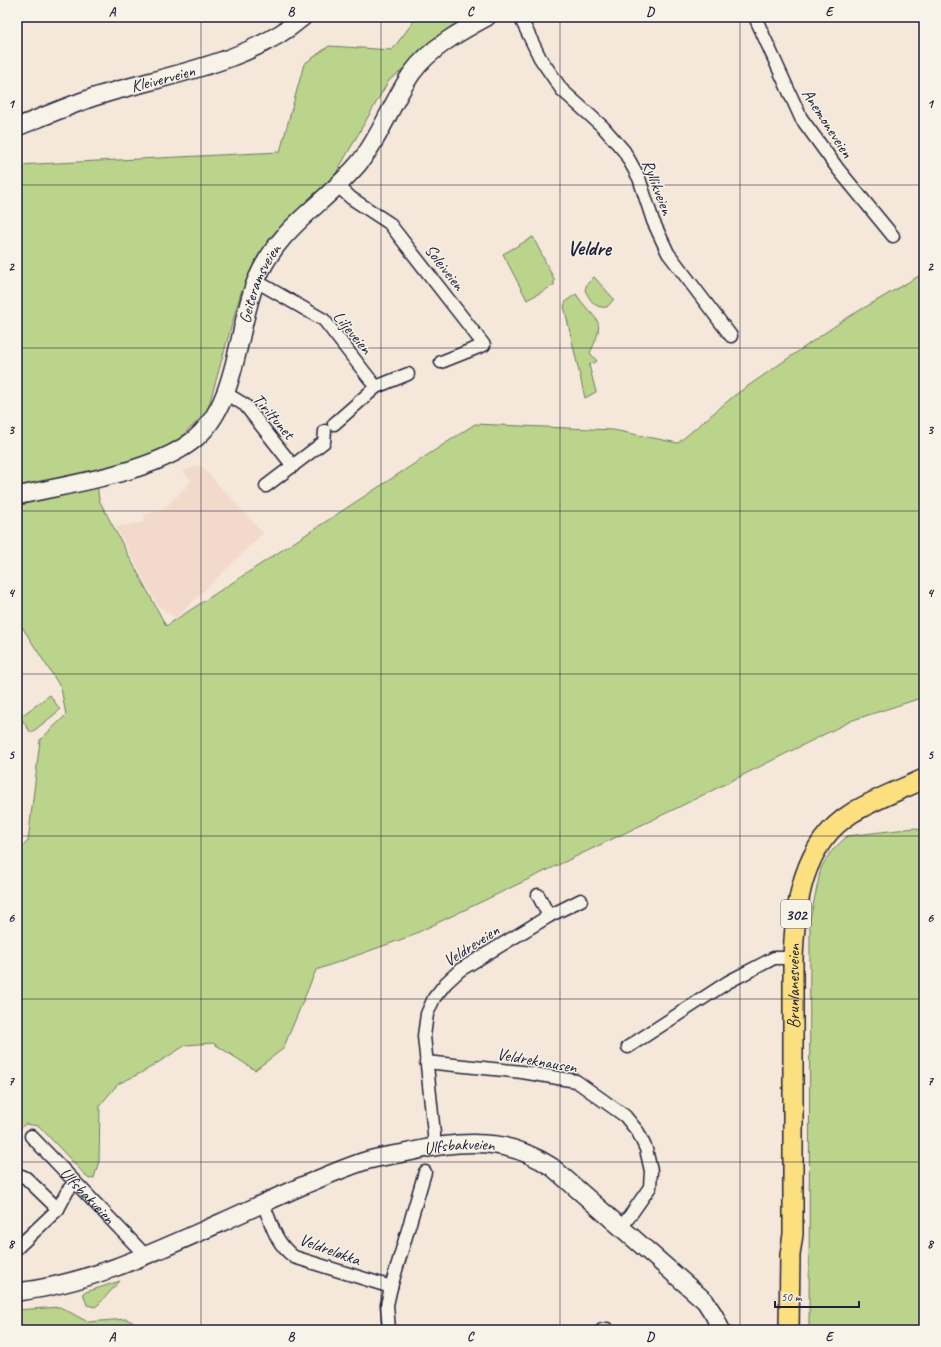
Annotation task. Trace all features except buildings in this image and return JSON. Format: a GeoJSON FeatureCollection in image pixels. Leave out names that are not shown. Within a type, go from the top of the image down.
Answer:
{"type":"FeatureCollection","features":[{"type":"Feature","properties":{"kind":"main road","name":"Brunlanesveien"},"geometry":{"type":"LineString","coordinates":[[789,1330],[790,1255],[794,1234],[793,958],[795,922],[800,889],[808,864],[822,840],[842,820],[852,813],[924,779]]}},
{"type":"Feature","properties":{"kind":"main road","name":"Brunlanesveien"},"geometry":{"type":"LineString","coordinates":[[794,1234],[798,1254],[798,1330]]}},
{"type":"Feature","properties":{"kind":"street","name":"Kleiverveien"},"geometry":{"type":"LineString","coordinates":[[17,127],[92,98],[218,62],[258,47],[278,36],[303,17]]}},
{"type":"Feature","properties":{"kind":"street","name":"Geiteramsveien"},"geometry":{"type":"LineString","coordinates":[[17,496],[101,477],[158,461],[193,441],[209,424],[225,393],[256,281],[274,247],[287,231],[338,186],[361,161],[413,72],[424,59],[443,44],[487,17]]}},
{"type":"Feature","properties":{"kind":"street","name":"Ryllikveien"},"geometry":{"type":"LineString","coordinates":[[520,17],[540,58],[562,90],[603,127],[628,156],[639,178],[654,224],[668,253],[731,336]]}},
{"type":"Feature","properties":{"kind":"street","name":"Anemoneveien"},"geometry":{"type":"LineString","coordinates":[[755,17],[804,123],[838,169],[893,236]]}},
{"type":"Feature","properties":{"kind":"street","name":"Soleiveien"},"geometry":{"type":"LineString","coordinates":[[338,186],[351,198],[389,223],[484,345],[441,362]]}},
{"type":"Feature","properties":{"kind":"street","name":"Liljeveien"},"geometry":{"type":"LineString","coordinates":[[256,281],[324,320],[376,387]]}},
{"type":"Feature","properties":{"kind":"street"},"geometry":{"type":"LineString","coordinates":[[376,387],[408,374]]}},
{"type":"Feature","properties":{"kind":"street","name":"Tiriltunet"},"geometry":{"type":"LineString","coordinates":[[266,486],[324,442],[330,427],[376,387]]}},
{"type":"Feature","properties":{"kind":"street","name":"Tiriltunet"},"geometry":{"type":"LineString","coordinates":[[225,393],[245,405],[293,466]]}},
{"type":"Feature","properties":{"kind":"street"},"geometry":{"type":"LineString","coordinates":[[538,894],[549,916]]}},
{"type":"Feature","properties":{"kind":"street","name":"Veldreveien"},"geometry":{"type":"LineString","coordinates":[[434,1147],[424,1036],[427,1014],[434,998],[446,983],[460,970],[549,916],[581,900]]}},
{"type":"Feature","properties":{"kind":"street"},"geometry":{"type":"LineString","coordinates":[[628,1047],[728,982],[774,958],[793,958]]}},
{"type":"Feature","properties":{"kind":"street","name":"Veldreknausen"},"geometry":{"type":"LineString","coordinates":[[426,1062],[522,1072],[576,1081],[625,1116],[638,1132],[646,1149],[651,1171],[650,1187],[622,1227]]}},
{"type":"Feature","properties":{"kind":"street","name":"Ulfsbakveien"},"geometry":{"type":"LineString","coordinates":[[30,1136],[145,1255]]}},
{"type":"Feature","properties":{"kind":"street","name":"Ulfsbakveien"},"geometry":{"type":"LineString","coordinates":[[17,1292],[73,1281],[145,1255],[310,1182],[363,1162],[434,1147],[478,1143],[497,1145],[535,1157],[552,1167],[570,1181],[705,1301],[721,1330]]}},
{"type":"Feature","properties":{"kind":"street"},"geometry":{"type":"LineString","coordinates":[[388,1330],[387,1305],[390,1287],[425,1172]]}},
{"type":"Feature","properties":{"kind":"street"},"geometry":{"type":"LineString","coordinates":[[17,1177],[22,1176],[26,1178],[58,1209]]}},
{"type":"Feature","properties":{"kind":"street"},"geometry":{"type":"LineString","coordinates":[[17,1248],[58,1209],[68,1190],[75,1183]]}},
{"type":"Feature","properties":{"kind":"street","name":"Veldreløkka"},"geometry":{"type":"LineString","coordinates":[[263,1204],[276,1238],[282,1247],[294,1257],[390,1287]]}},
{"type":"Feature","properties":{"kind":"shaded area"},"geometry":{"type":"Polygon","coordinates":[[[200,465],[263,533],[176,618],[158,606],[116,527],[145,522],[144,515],[163,510],[192,481],[183,471],[200,465]]]}},
{"type":"Feature","properties":{"kind":"green space"},"geometry":{"type":"Polygon","coordinates":[[[417,17],[478,17],[389,80],[335,175],[241,292],[207,412],[167,450],[96,474],[99,500],[166,626],[475,424],[613,430],[678,443],[735,395],[845,319],[924,273],[924,697],[853,720],[679,807],[408,937],[316,970],[283,1049],[255,1070],[213,1043],[186,1045],[143,1072],[118,1084],[100,1105],[99,1161],[94,1178],[89,1179],[39,1126],[25,1124],[17,1132],[17,852],[28,841],[40,740],[66,715],[61,688],[17,619],[17,165],[280,152],[304,64],[329,46],[392,50],[417,17]]]}},
{"type":"Feature","properties":{"kind":"green space"},"geometry":{"type":"Polygon","coordinates":[[[533,237],[554,279],[554,285],[527,300],[503,254],[533,237]]]}},
{"type":"Feature","properties":{"kind":"green space"},"geometry":{"type":"Polygon","coordinates":[[[594,277],[614,299],[607,307],[599,307],[593,303],[585,290],[587,284],[594,277]]]}},
{"type":"Feature","properties":{"kind":"green space"},"geometry":{"type":"Polygon","coordinates":[[[576,294],[594,315],[598,325],[598,332],[590,353],[597,361],[589,365],[596,392],[585,398],[564,306],[566,301],[576,294]]]}},
{"type":"Feature","properties":{"kind":"green space"},"geometry":{"type":"Polygon","coordinates":[[[50,695],[60,710],[31,733],[20,717],[50,695]]]}},
{"type":"Feature","properties":{"kind":"green space"},"geometry":{"type":"Polygon","coordinates":[[[915,828],[924,832],[924,1330],[809,1330],[810,920],[821,868],[830,853],[847,836],[915,828]]]}},
{"type":"Feature","properties":{"kind":"green space"},"geometry":{"type":"Polygon","coordinates":[[[120,1281],[95,1307],[87,1305],[83,1293],[120,1281]]]}},
{"type":"Feature","properties":{"kind":"green space"},"geometry":{"type":"Polygon","coordinates":[[[60,1307],[88,1322],[126,1319],[149,1330],[17,1330],[17,1310],[60,1307]]]}},
{"type":"Feature","properties":{"kind":"district","name":"Veldre"},"geometry":{"type":"Point","coordinates":[589,248]}}]}
